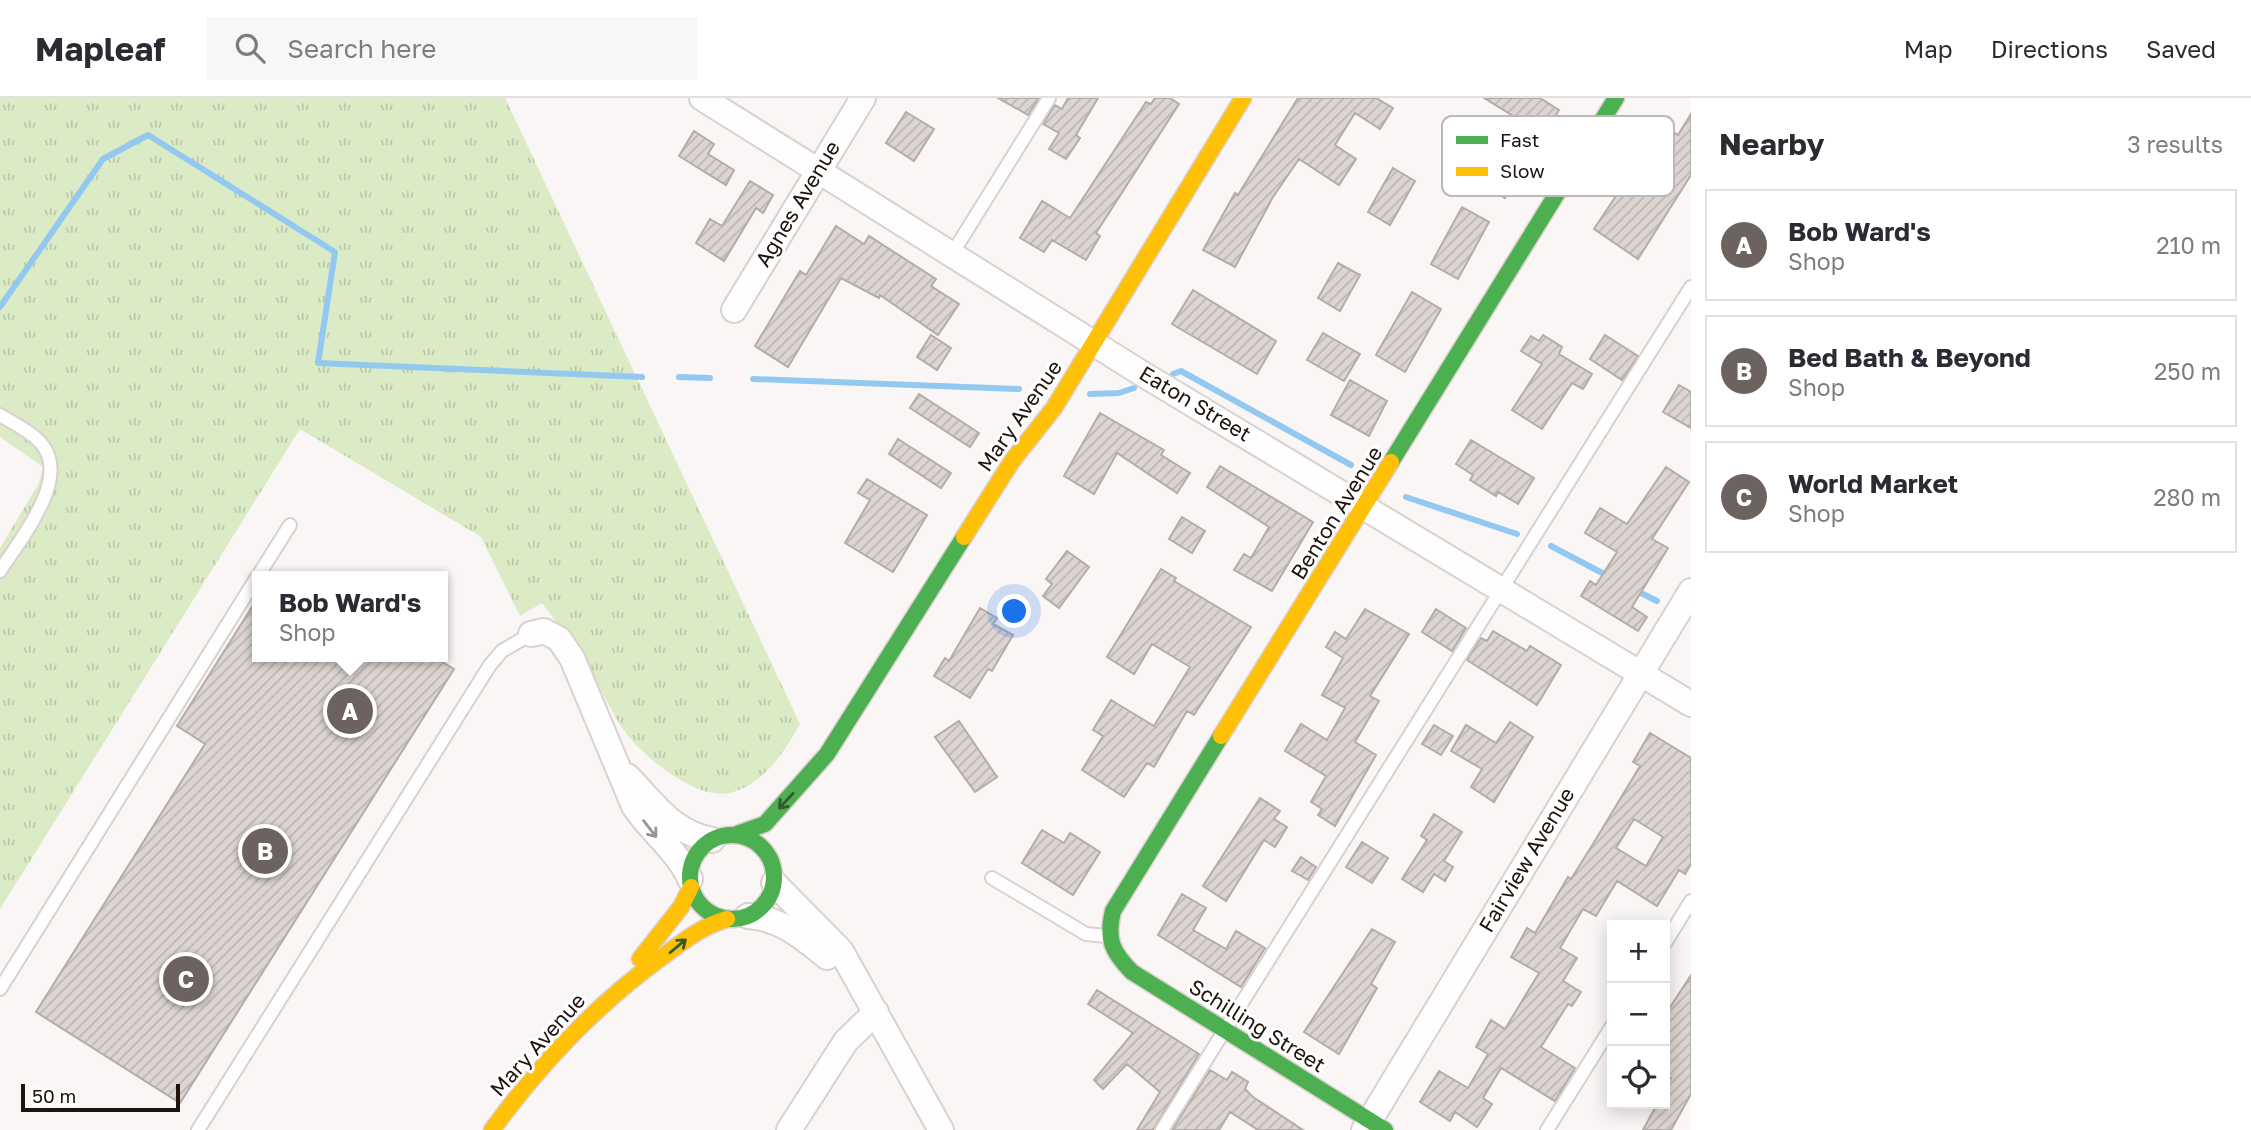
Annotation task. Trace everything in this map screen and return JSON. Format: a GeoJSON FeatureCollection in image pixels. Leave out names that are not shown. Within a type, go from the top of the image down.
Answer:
{"type":"FeatureCollection","features":[{"type":"Feature","properties":{"kind":"street","name":"Eaton Street"},"geometry":{"type":"LineString","coordinates":[[702,98],[1093,342],[1691,705]]}},
{"type":"Feature","properties":{"kind":"street","name":"Agnes Avenue"},"geometry":{"type":"LineString","coordinates":[[734,310],[863,98]]}},
{"type":"Feature","properties":{"kind":"street","name":"Mary Avenue"},"geometry":{"type":"LineString","coordinates":[[804,805],[827,754],[1012,461],[1054,408],[1243,98]]}},
{"type":"Feature","properties":{"kind":"street","name":"Benton Avenue"},"geometry":{"type":"LineString","coordinates":[[1605,116],[1616,98]]}},
{"type":"Feature","properties":{"kind":"street","name":"Benton Avenue"},"geometry":{"type":"LineString","coordinates":[[1106,936],[1113,911],[1556,196]]}},
{"type":"Feature","properties":{"kind":"street","name":"Fairview Avenue"},"geometry":{"type":"LineString","coordinates":[[1373,1127],[1691,591]]}},
{"type":"Feature","properties":{"kind":"street"},"geometry":{"type":"LineString","coordinates":[[531,634],[544,631],[559,639],[572,658],[634,806],[647,827],[682,861],[704,908],[738,917],[765,917],[798,934],[844,971],[863,990],[876,1012]]}},
{"type":"Feature","properties":{"kind":"street","name":"Mary Avenue"},"geometry":{"type":"LineString","coordinates":[[737,834],[765,824],[827,754]]}},
{"type":"Feature","properties":{"kind":"street"},"geometry":{"type":"LineString","coordinates":[[621,770],[674,825],[690,835],[712,839],[737,834],[761,845],[774,875],[841,951],[941,1130]]}},
{"type":"Feature","properties":{"kind":"street"},"geometry":{"type":"LineString","coordinates":[[631,978],[640,959],[681,907],[691,883],[695,856],[712,839]]}},
{"type":"Feature","properties":{"kind":"street"},"geometry":{"type":"LineString","coordinates":[[631,978],[706,925],[761,908],[770,897],[784,842]]}},
{"type":"Feature","properties":{"kind":"street","name":"Schilling Street"},"geometry":{"type":"LineString","coordinates":[[1106,936],[1112,953],[1132,972],[1373,1127]]}},
{"type":"Feature","properties":{"kind":"street","name":"Mary Avenue"},"geometry":{"type":"LineString","coordinates":[[492,1130],[528,1080],[631,978]]}},
{"type":"Feature","properties":{"kind":"street"},"geometry":{"type":"LineString","coordinates":[[789,1130],[846,1041],[876,1012]]}},
{"type":"Feature","properties":{"kind":"lane"},"geometry":{"type":"LineString","coordinates":[[951,254],[1049,98]]}},
{"type":"Feature","properties":{"kind":"lane"},"geometry":{"type":"LineString","coordinates":[[1161,1130],[1691,287]]}},
{"type":"Feature","properties":{"kind":"lane"},"geometry":{"type":"LineString","coordinates":[[0,415],[41,443],[52,462],[50,484],[42,504],[0,571]]}},
{"type":"Feature","properties":{"kind":"lane"},"geometry":{"type":"LineString","coordinates":[[262,571],[290,525]]}},
{"type":"Feature","properties":{"kind":"lane"},"geometry":{"type":"LineString","coordinates":[[0,989],[252,587]]}},
{"type":"Feature","properties":{"kind":"lane"},"geometry":{"type":"LineString","coordinates":[[198,1130],[490,665],[502,651],[531,634]]}},
{"type":"Feature","properties":{"kind":"lane"},"geometry":{"type":"LineString","coordinates":[[992,878],[1086,934],[1106,936]]}},
{"type":"Feature","properties":{"kind":"lane"},"geometry":{"type":"LineString","coordinates":[[1670,935],[1691,901]]}},
{"type":"Feature","properties":{"kind":"lane"},"geometry":{"type":"LineString","coordinates":[[1547,1130],[1607,1034]]}},
{"type":"Feature","properties":{"kind":"green space"},"geometry":{"type":"Polygon","coordinates":[[[0,98],[505,98],[800,724],[771,766],[741,789],[717,794],[689,784],[661,767],[637,746],[624,730],[588,667],[542,603],[520,616],[481,537],[300,429],[0,909],[0,548],[39,483],[43,467],[0,437],[0,98]]]}},
{"type":"Feature","properties":{"kind":"building"},"geometry":{"type":"Polygon","coordinates":[[[998,98],[1039,98],[1028,115],[998,98]]]}},
{"type":"Feature","properties":{"kind":"building"},"geometry":{"type":"Polygon","coordinates":[[[1068,98],[1098,98],[1076,135],[1080,138],[1066,159],[1049,149],[1059,133],[1043,124],[1055,105],[1062,109],[1068,98]]]}},
{"type":"Feature","properties":{"kind":"building"},"geometry":{"type":"Polygon","coordinates":[[[1155,98],[1170,98],[1179,104],[1096,233],[1100,236],[1086,260],[1052,240],[1044,252],[1020,238],[1042,201],[1070,218],[1146,102],[1151,104],[1155,98]]]}},
{"type":"Feature","properties":{"kind":"building"},"geometry":{"type":"Polygon","coordinates":[[[1298,98],[1376,98],[1393,108],[1380,129],[1355,113],[1335,145],[1356,159],[1339,185],[1299,159],[1273,197],[1235,267],[1203,250],[1235,193],[1238,195],[1298,98]]]}},
{"type":"Feature","properties":{"kind":"building"},"geometry":{"type":"Polygon","coordinates":[[[1484,98],[1540,98],[1559,110],[1555,116],[1513,116],[1484,98]]]}},
{"type":"Feature","properties":{"kind":"building"},"geometry":{"type":"Polygon","coordinates":[[[906,112],[934,129],[914,161],[886,143],[906,112]]]}},
{"type":"Feature","properties":{"kind":"building"},"geometry":{"type":"Polygon","coordinates":[[[1691,114],[1691,175],[1638,259],[1594,229],[1616,196],[1674,196],[1674,132],[1678,135],[1691,114]]]}},
{"type":"Feature","properties":{"kind":"building"},"geometry":{"type":"Polygon","coordinates":[[[694,131],[714,144],[708,154],[734,170],[726,185],[679,156],[694,131]]]}},
{"type":"Feature","properties":{"kind":"building"},"geometry":{"type":"Polygon","coordinates":[[[1393,168],[1415,181],[1390,225],[1368,212],[1393,168]]]}},
{"type":"Feature","properties":{"kind":"building"},"geometry":{"type":"Polygon","coordinates":[[[750,181],[773,195],[763,213],[756,208],[724,261],[696,243],[710,219],[722,226],[750,181]]]}},
{"type":"Feature","properties":{"kind":"building"},"geometry":{"type":"Polygon","coordinates":[[[1462,207],[1489,222],[1458,279],[1431,264],[1462,207]]]}},
{"type":"Feature","properties":{"kind":"building"},"geometry":{"type":"Polygon","coordinates":[[[836,226],[864,244],[869,236],[936,279],[931,286],[959,304],[938,335],[880,295],[879,298],[841,278],[788,367],[755,346],[800,271],[806,275],[836,226]]]}},
{"type":"Feature","properties":{"kind":"building"},"geometry":{"type":"Polygon","coordinates":[[[1338,263],[1360,275],[1340,311],[1318,298],[1338,263]]]}},
{"type":"Feature","properties":{"kind":"building"},"geometry":{"type":"Polygon","coordinates":[[[1193,290],[1276,341],[1257,374],[1172,324],[1193,290]]]}},
{"type":"Feature","properties":{"kind":"building"},"geometry":{"type":"Polygon","coordinates":[[[1412,292],[1441,309],[1405,372],[1376,355],[1412,292]]]}},
{"type":"Feature","properties":{"kind":"building"},"geometry":{"type":"Polygon","coordinates":[[[1323,333],[1360,354],[1344,381],[1307,360],[1323,333]]]}},
{"type":"Feature","properties":{"kind":"building"},"geometry":{"type":"Polygon","coordinates":[[[931,335],[951,348],[937,370],[917,357],[931,335]]]}},
{"type":"Feature","properties":{"kind":"building"},"geometry":{"type":"Polygon","coordinates":[[[1543,335],[1562,347],[1559,354],[1592,374],[1583,389],[1572,383],[1542,429],[1512,410],[1542,364],[1521,351],[1531,336],[1539,341],[1543,335]]]}},
{"type":"Feature","properties":{"kind":"building"},"geometry":{"type":"Polygon","coordinates":[[[1605,335],[1638,356],[1622,380],[1590,359],[1605,335]]]}},
{"type":"Feature","properties":{"kind":"building"},"geometry":{"type":"Polygon","coordinates":[[[1350,380],[1387,401],[1369,436],[1331,415],[1350,380]]]}},
{"type":"Feature","properties":{"kind":"building"},"geometry":{"type":"Polygon","coordinates":[[[1679,385],[1691,392],[1691,428],[1663,412],[1679,385]]]}},
{"type":"Feature","properties":{"kind":"building"},"geometry":{"type":"Polygon","coordinates":[[[919,394],[979,433],[970,447],[910,408],[919,394]]]}},
{"type":"Feature","properties":{"kind":"building"},"geometry":{"type":"Polygon","coordinates":[[[1100,413],[1164,450],[1161,455],[1190,473],[1177,493],[1117,453],[1094,494],[1064,476],[1100,413]]]}},
{"type":"Feature","properties":{"kind":"building"},"geometry":{"type":"Polygon","coordinates":[[[898,439],[951,473],[941,488],[889,454],[898,439]]]}},
{"type":"Feature","properties":{"kind":"building"},"geometry":{"type":"Polygon","coordinates":[[[1471,440],[1534,478],[1518,504],[1498,492],[1496,496],[1470,480],[1473,475],[1456,464],[1471,440]]]}},
{"type":"Feature","properties":{"kind":"building"},"geometry":{"type":"Polygon","coordinates":[[[1220,466],[1313,522],[1272,591],[1234,570],[1244,554],[1251,558],[1269,527],[1207,487],[1220,466]]]}},
{"type":"Feature","properties":{"kind":"building"},"geometry":{"type":"Polygon","coordinates":[[[1666,467],[1689,482],[1652,539],[1668,548],[1632,607],[1647,617],[1638,631],[1581,596],[1590,581],[1596,585],[1617,552],[1585,533],[1600,508],[1627,524],[1666,467]]]}},
{"type":"Feature","properties":{"kind":"building"},"geometry":{"type":"Polygon","coordinates":[[[867,479],[927,515],[893,572],[845,543],[870,500],[858,493],[867,479]]]}},
{"type":"Feature","properties":{"kind":"building"},"geometry":{"type":"Polygon","coordinates":[[[1182,517],[1205,531],[1192,553],[1169,539],[1182,517]]]}},
{"type":"Feature","properties":{"kind":"building"},"geometry":{"type":"Polygon","coordinates":[[[1067,551],[1089,567],[1059,608],[1043,596],[1052,584],[1046,579],[1067,551]]]}},
{"type":"Feature","properties":{"kind":"building"},"geometry":{"type":"Polygon","coordinates":[[[1161,569],[1176,578],[1174,581],[1251,627],[1194,715],[1187,711],[1154,767],[1147,763],[1124,797],[1082,770],[1103,736],[1093,730],[1111,700],[1154,726],[1190,667],[1152,644],[1134,674],[1107,657],[1161,569]]]}},
{"type":"Feature","properties":{"kind":"building"},"geometry":{"type":"Polygon","coordinates":[[[252,607],[252,662],[442,662],[454,669],[180,1103],[36,1012],[205,744],[177,726],[252,607]]]}},
{"type":"Feature","properties":{"kind":"building"},"geometry":{"type":"Polygon","coordinates":[[[980,608],[997,618],[993,624],[1013,635],[992,671],[988,669],[970,698],[934,676],[945,658],[949,661],[980,608]]]}},
{"type":"Feature","properties":{"kind":"building"},"geometry":{"type":"Polygon","coordinates":[[[1365,609],[1409,634],[1370,696],[1379,701],[1355,742],[1376,755],[1335,826],[1318,815],[1322,809],[1311,802],[1326,776],[1285,751],[1301,724],[1327,740],[1345,708],[1322,695],[1343,658],[1326,647],[1335,632],[1346,639],[1365,609]]]}},
{"type":"Feature","properties":{"kind":"building"},"geometry":{"type":"Polygon","coordinates":[[[1436,609],[1466,628],[1452,651],[1422,632],[1436,609]]]}},
{"type":"Feature","properties":{"kind":"building"},"geometry":{"type":"Polygon","coordinates":[[[1493,631],[1527,651],[1530,646],[1561,665],[1537,705],[1467,660],[1481,638],[1487,641],[1493,631]]]}},
{"type":"Feature","properties":{"kind":"building"},"geometry":{"type":"Polygon","coordinates":[[[959,721],[997,777],[975,792],[935,737],[959,721]]]}},
{"type":"Feature","properties":{"kind":"building"},"geometry":{"type":"Polygon","coordinates":[[[1510,722],[1533,737],[1494,802],[1471,787],[1482,769],[1451,751],[1466,725],[1496,743],[1510,722]]]}},
{"type":"Feature","properties":{"kind":"building"},"geometry":{"type":"Polygon","coordinates":[[[1434,725],[1453,736],[1441,755],[1422,744],[1434,725]]]}},
{"type":"Feature","properties":{"kind":"building"},"geometry":{"type":"Polygon","coordinates":[[[1650,733],[1691,758],[1691,864],[1685,874],[1679,870],[1657,906],[1617,881],[1596,916],[1583,909],[1560,948],[1577,958],[1563,981],[1581,992],[1572,1006],[1568,1004],[1541,1047],[1575,1068],[1555,1101],[1501,1068],[1483,1098],[1492,1104],[1477,1127],[1455,1112],[1450,1121],[1420,1102],[1439,1071],[1468,1088],[1488,1054],[1476,1047],[1491,1020],[1505,1029],[1539,973],[1511,957],[1527,928],[1535,933],[1568,877],[1571,879],[1593,844],[1640,766],[1633,762],[1650,733]],[[1634,819],[1616,848],[1646,866],[1663,837],[1634,819]]]}},
{"type":"Feature","properties":{"kind":"building"},"geometry":{"type":"Polygon","coordinates":[[[1260,798],[1280,811],[1274,819],[1287,827],[1275,847],[1264,840],[1226,901],[1203,886],[1260,798]]]}},
{"type":"Feature","properties":{"kind":"building"},"geometry":{"type":"Polygon","coordinates":[[[1434,814],[1462,832],[1444,861],[1453,867],[1445,881],[1434,874],[1423,892],[1402,879],[1427,840],[1421,836],[1434,814]]]}},
{"type":"Feature","properties":{"kind":"building"},"geometry":{"type":"Polygon","coordinates":[[[1042,830],[1064,843],[1070,833],[1100,852],[1073,895],[1022,863],[1042,830]]]}},
{"type":"Feature","properties":{"kind":"building"},"geometry":{"type":"Polygon","coordinates":[[[1362,842],[1388,858],[1372,883],[1346,867],[1362,842]]]}},
{"type":"Feature","properties":{"kind":"building"},"geometry":{"type":"Polygon","coordinates":[[[1301,857],[1316,867],[1308,880],[1292,871],[1301,857]]]}},
{"type":"Feature","properties":{"kind":"building"},"geometry":{"type":"Polygon","coordinates":[[[1182,894],[1206,908],[1193,930],[1226,949],[1236,931],[1265,948],[1241,987],[1158,935],[1182,894]]]}},
{"type":"Feature","properties":{"kind":"building"},"geometry":{"type":"Polygon","coordinates":[[[1372,929],[1395,942],[1371,984],[1377,988],[1339,1054],[1304,1032],[1372,929]]]}},
{"type":"Feature","properties":{"kind":"building"},"geometry":{"type":"Polygon","coordinates":[[[1691,975],[1691,1094],[1671,1130],[1643,1130],[1654,1109],[1670,1109],[1670,1007],[1691,975]]]}},
{"type":"Feature","properties":{"kind":"building"},"geometry":{"type":"Polygon","coordinates":[[[1097,990],[1199,1054],[1153,1130],[1137,1130],[1160,1092],[1127,1064],[1103,1089],[1094,1080],[1133,1033],[1088,1004],[1097,990]]]}},
{"type":"Feature","properties":{"kind":"building"},"geometry":{"type":"Polygon","coordinates":[[[1210,1070],[1227,1080],[1232,1072],[1248,1082],[1245,1089],[1253,1097],[1303,1130],[1258,1130],[1230,1112],[1219,1130],[1172,1130],[1210,1070]]]}},
{"type":"Feature","properties":{"kind":"waterway"},"geometry":{"type":"LineString","coordinates":[[0,307],[103,159],[148,135],[335,252],[318,363],[642,377]]}},
{"type":"Feature","properties":{"kind":"waterway"},"geometry":{"type":"LineString","coordinates":[[1173,374],[1181,371],[1351,465]]}},
{"type":"Feature","properties":{"kind":"waterway"},"geometry":{"type":"LineString","coordinates":[[679,377],[710,378]]}},
{"type":"Feature","properties":{"kind":"waterway"},"geometry":{"type":"LineString","coordinates":[[753,379],[1019,389]]}},
{"type":"Feature","properties":{"kind":"waterway"},"geometry":{"type":"LineString","coordinates":[[1090,394],[1119,393],[1134,388]]}},
{"type":"Feature","properties":{"kind":"waterway"},"geometry":{"type":"LineString","coordinates":[[1406,497],[1517,534]]}},
{"type":"Feature","properties":{"kind":"waterway"},"geometry":{"type":"LineString","coordinates":[[1551,546],[1608,576]]}},
{"type":"Feature","properties":{"kind":"waterway"},"geometry":{"type":"LineString","coordinates":[[1633,589],[1657,601]]}},
{"type":"Feature","properties":{"kind":"traffic: fast"},"geometry":{"type":"LineString","coordinates":[[1605,116],[1616,98]]}},
{"type":"Feature","properties":{"kind":"traffic: fast"},"geometry":{"type":"LineString","coordinates":[[1391,462],[1555,196]]}},
{"type":"Feature","properties":{"kind":"traffic: fast"},"geometry":{"type":"LineString","coordinates":[[737,834],[765,824],[827,754],[964,537]]}},
{"type":"Feature","properties":{"kind":"traffic: fast"},"geometry":{"type":"LineString","coordinates":[[1221,736],[1113,911],[1110,930],[1112,944],[1132,972],[1385,1130]]}},
{"type":"Feature","properties":{"kind":"traffic: fast"},"geometry":{"type":"LineString","coordinates":[[732,835],[748,838],[762,847],[771,861],[774,877],[771,893],[762,907],[748,916],[732,919],[716,916],[702,907],[693,893],[690,877],[693,861],[702,847],[716,838],[732,835]]}},
{"type":"Feature","properties":{"kind":"traffic: slow"},"geometry":{"type":"LineString","coordinates":[[964,537],[1012,461],[1054,408],[1243,98]]}},
{"type":"Feature","properties":{"kind":"traffic: slow"},"geometry":{"type":"LineString","coordinates":[[1221,736],[1391,462]]}},
{"type":"Feature","properties":{"kind":"traffic: slow"},"geometry":{"type":"LineString","coordinates":[[640,959],[681,907],[691,887]]}},
{"type":"Feature","properties":{"kind":"traffic: slow"},"geometry":{"type":"LineString","coordinates":[[492,1130],[549,1059],[614,995],[686,940],[727,919]]}},
{"type":"Feature","properties":{"kind":"place","name":"Bob Ward's"},"geometry":{"type":"Point","coordinates":[350,711]}},
{"type":"Feature","properties":{"kind":"place","name":"Bed Bath & Beyond"},"geometry":{"type":"Point","coordinates":[265,851]}},
{"type":"Feature","properties":{"kind":"place","name":"World Market"},"geometry":{"type":"Point","coordinates":[186,979]}}]}
